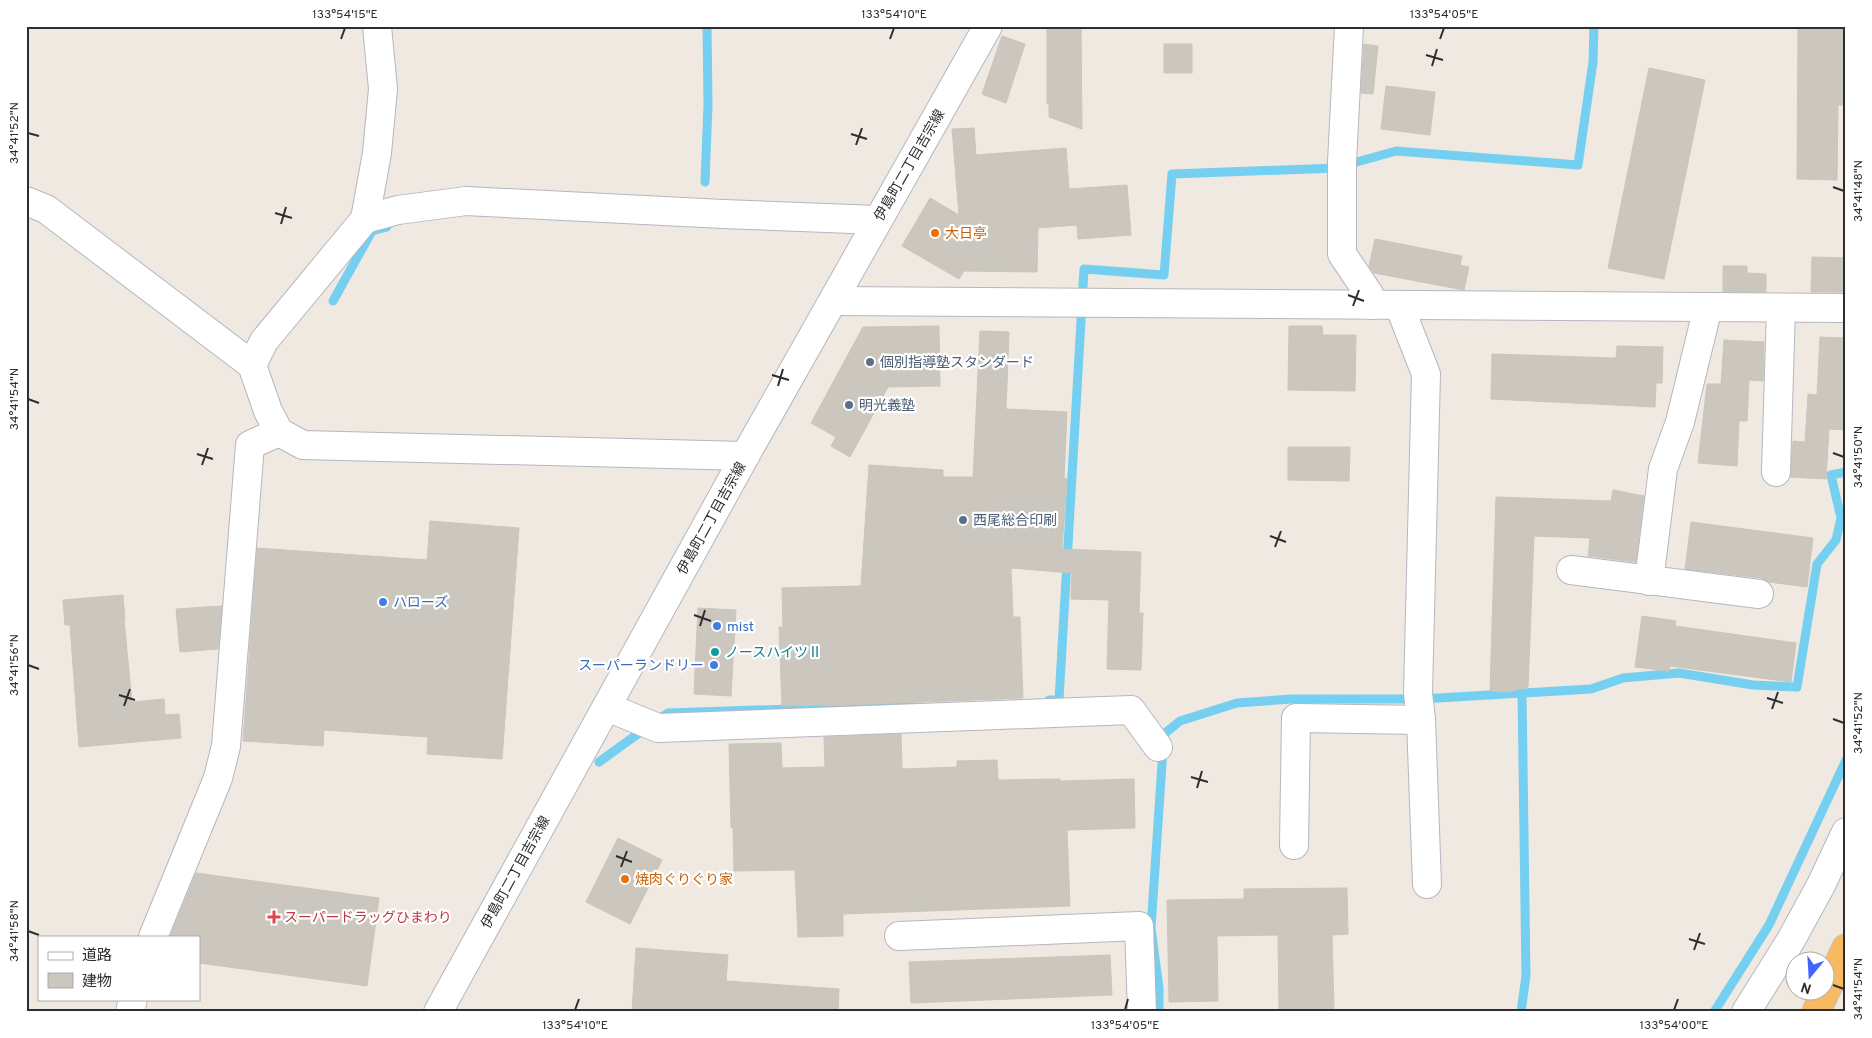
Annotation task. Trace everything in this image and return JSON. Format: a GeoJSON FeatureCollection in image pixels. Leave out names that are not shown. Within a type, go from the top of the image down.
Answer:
{"type":"FeatureCollection","features":[{"type":"Feature","properties":{"kind":"highway"},"geometry":{"type":"LineString","coordinates":[[1816,1012],[1846,948]]}},
{"type":"Feature","properties":{"kind":"street"},"geometry":{"type":"LineString","coordinates":[[252,365],[264,341],[365,219],[377,153],[383,89],[377,26]]}},
{"type":"Feature","properties":{"kind":"street","name":"伊島町二丁目吉宗線"},"geometry":{"type":"LineString","coordinates":[[438,1012],[745,456],[988,26]]}},
{"type":"Feature","properties":{"kind":"street"},"geometry":{"type":"LineString","coordinates":[[1349,26],[1342,162],[1342,254],[1369,294],[1371,305]]}},
{"type":"Feature","properties":{"kind":"street"},"geometry":{"type":"LineString","coordinates":[[26,201],[46,209],[252,365],[268,411],[279,432],[303,445],[745,456]]}},
{"type":"Feature","properties":{"kind":"street"},"geometry":{"type":"LineString","coordinates":[[365,219],[398,210],[466,201],[877,220]]}},
{"type":"Feature","properties":{"kind":"street"},"geometry":{"type":"LineString","coordinates":[[834,301],[1846,308]]}},
{"type":"Feature","properties":{"kind":"street"},"geometry":{"type":"LineString","coordinates":[[1398,305],[1426,374],[1419,706],[1426,884]]}},
{"type":"Feature","properties":{"kind":"street"},"geometry":{"type":"LineString","coordinates":[[1649,581],[1663,469],[1680,422],[1708,307]]}},
{"type":"Feature","properties":{"kind":"street"},"geometry":{"type":"LineString","coordinates":[[1776,472],[1781,308]]}},
{"type":"Feature","properties":{"kind":"street"},"geometry":{"type":"LineString","coordinates":[[152,936],[218,778],[226,746],[250,444],[279,432]]}},
{"type":"Feature","properties":{"kind":"street"},"geometry":{"type":"LineString","coordinates":[[1571,570],[1759,594]]}},
{"type":"Feature","properties":{"kind":"street"},"geometry":{"type":"LineString","coordinates":[[1294,845],[1296,718],[1419,706]]}},
{"type":"Feature","properties":{"kind":"street"},"geometry":{"type":"LineString","coordinates":[[607,707],[650,725],[1131,710],[1158,746]]}},
{"type":"Feature","properties":{"kind":"street"},"geometry":{"type":"LineString","coordinates":[[1746,1012],[1821,885],[1846,832]]}},
{"type":"Feature","properties":{"kind":"street"},"geometry":{"type":"LineString","coordinates":[[899,936],[1139,926],[1142,1012]]}},
{"type":"Feature","properties":{"kind":"building"},"geometry":{"type":"Polygon","coordinates":[[[1047,26],[1081,26],[1082,129],[1049,117],[1049,104],[1047,104],[1047,26]]]}},
{"type":"Feature","properties":{"kind":"building"},"geometry":{"type":"Polygon","coordinates":[[[1798,26],[1844,26],[1844,44],[1846,44],[1846,105],[1838,105],[1837,180],[1797,179],[1798,26]]]}},
{"type":"Feature","properties":{"kind":"building"},"geometry":{"type":"Polygon","coordinates":[[[1002,36],[1025,44],[1006,103],[982,94],[1002,36]]]}},
{"type":"Feature","properties":{"kind":"building"},"geometry":{"type":"Polygon","coordinates":[[[1164,44],[1192,44],[1192,73],[1164,73],[1164,44]]]}},
{"type":"Feature","properties":{"kind":"building"},"geometry":{"type":"Polygon","coordinates":[[[1364,44],[1378,46],[1373,94],[1361,93],[1364,44]]]}},
{"type":"Feature","properties":{"kind":"building"},"geometry":{"type":"Polygon","coordinates":[[[1649,68],[1705,80],[1664,279],[1608,268],[1649,68]]]}},
{"type":"Feature","properties":{"kind":"building"},"geometry":{"type":"Polygon","coordinates":[[[1386,86],[1435,92],[1430,135],[1381,129],[1386,86]]]}},
{"type":"Feature","properties":{"kind":"building"},"geometry":{"type":"Polygon","coordinates":[[[974,128],[976,155],[1066,148],[1069,189],[1127,185],[1131,235],[1078,239],[1077,225],[1038,228],[1037,272],[964,271],[959,279],[902,246],[930,198],[959,215],[952,129],[974,128]]]}},
{"type":"Feature","properties":{"kind":"building"},"geometry":{"type":"Polygon","coordinates":[[[1375,239],[1462,256],[1460,265],[1469,267],[1464,290],[1374,273],[1369,266],[1375,239]]]}},
{"type":"Feature","properties":{"kind":"building"},"geometry":{"type":"Polygon","coordinates":[[[1812,257],[1846,258],[1846,292],[1811,292],[1812,257]]]}},
{"type":"Feature","properties":{"kind":"building"},"geometry":{"type":"Polygon","coordinates":[[[1723,266],[1747,266],[1747,273],[1766,274],[1766,292],[1723,292],[1723,266]]]}},
{"type":"Feature","properties":{"kind":"building"},"geometry":{"type":"Polygon","coordinates":[[[939,326],[940,386],[888,387],[850,457],[831,446],[836,437],[811,423],[863,327],[939,326]]]}},
{"type":"Feature","properties":{"kind":"building"},"geometry":{"type":"Polygon","coordinates":[[[1289,326],[1322,326],[1323,335],[1356,335],[1355,391],[1288,390],[1289,326]]]}},
{"type":"Feature","properties":{"kind":"building"},"geometry":{"type":"Polygon","coordinates":[[[980,331],[1009,332],[1006,409],[1067,412],[1064,478],[1067,479],[1062,549],[1141,552],[1139,613],[1143,613],[1141,670],[1107,669],[1109,600],[1071,599],[1072,573],[1011,568],[1013,617],[1020,617],[1023,698],[782,706],[779,627],[783,627],[782,588],[861,586],[869,465],[943,470],[943,477],[973,477],[980,331]]]}},
{"type":"Feature","properties":{"kind":"building"},"geometry":{"type":"Polygon","coordinates":[[[1820,337],[1846,338],[1846,430],[1829,429],[1826,479],[1790,477],[1793,441],[1805,442],[1808,394],[1817,395],[1820,337]]]}},
{"type":"Feature","properties":{"kind":"building"},"geometry":{"type":"Polygon","coordinates":[[[1724,340],[1764,342],[1763,381],[1749,380],[1747,421],[1739,421],[1737,466],[1698,463],[1707,384],[1721,384],[1724,340]]]}},
{"type":"Feature","properties":{"kind":"building"},"geometry":{"type":"Polygon","coordinates":[[[1617,346],[1663,347],[1662,383],[1656,383],[1655,407],[1491,399],[1492,354],[1616,358],[1617,346]]]}},
{"type":"Feature","properties":{"kind":"building"},"geometry":{"type":"Polygon","coordinates":[[[1288,447],[1350,447],[1349,481],[1288,480],[1288,447]]]}},
{"type":"Feature","properties":{"kind":"building"},"geometry":{"type":"Polygon","coordinates":[[[1613,490],[1644,496],[1636,562],[1588,556],[1590,538],[1534,536],[1528,687],[1508,692],[1490,691],[1496,497],[1611,501],[1613,490]]]}},
{"type":"Feature","properties":{"kind":"building","name":"ハローズ"},"geometry":{"type":"Polygon","coordinates":[[[430,521],[519,528],[502,759],[427,754],[428,737],[324,730],[323,746],[243,741],[257,548],[427,560],[430,521]]]}},
{"type":"Feature","properties":{"kind":"building"},"geometry":{"type":"Polygon","coordinates":[[[1691,522],[1813,538],[1807,587],[1769,582],[1761,578],[1685,569],[1691,522]]]}},
{"type":"Feature","properties":{"kind":"building"},"geometry":{"type":"Polygon","coordinates":[[[123,595],[132,702],[164,699],[165,715],[179,714],[181,738],[79,747],[70,625],[65,625],[63,600],[123,595]]]}},
{"type":"Feature","properties":{"kind":"building"},"geometry":{"type":"Polygon","coordinates":[[[222,606],[218,649],[180,652],[176,609],[222,606]]]}},
{"type":"Feature","properties":{"kind":"building","name":"ノースハイツⅡ"},"geometry":{"type":"Polygon","coordinates":[[[698,608],[736,610],[731,696],[694,694],[698,608]]]}},
{"type":"Feature","properties":{"kind":"building"},"geometry":{"type":"Polygon","coordinates":[[[1642,616],[1676,621],[1675,626],[1796,643],[1791,682],[1670,666],[1669,671],[1635,667],[1642,616]]]}},
{"type":"Feature","properties":{"kind":"building"},"geometry":{"type":"Polygon","coordinates":[[[901,734],[902,769],[957,767],[957,761],[997,760],[998,780],[1134,779],[1135,828],[1067,830],[1070,906],[843,914],[843,936],[798,937],[795,870],[734,871],[729,744],[781,743],[782,768],[825,767],[824,737],[901,734]]]}},
{"type":"Feature","properties":{"kind":"building"},"geometry":{"type":"Polygon","coordinates":[[[618,838],[662,860],[630,924],[586,902],[618,838]]]}},
{"type":"Feature","properties":{"kind":"building","name":"スーパードラッグひまわり"},"geometry":{"type":"Polygon","coordinates":[[[196,873],[379,898],[367,986],[200,963],[200,936],[170,936],[196,873]]]}},
{"type":"Feature","properties":{"kind":"building"},"geometry":{"type":"Polygon","coordinates":[[[1347,888],[1348,934],[1332,935],[1334,1010],[1279,1011],[1278,935],[1217,936],[1218,1001],[1169,1002],[1167,900],[1244,899],[1244,889],[1347,888]]]}},
{"type":"Feature","properties":{"kind":"building"},"geometry":{"type":"Polygon","coordinates":[[[636,948],[728,955],[726,981],[839,989],[838,1012],[632,1012],[636,948]]]}},
{"type":"Feature","properties":{"kind":"building"},"geometry":{"type":"Polygon","coordinates":[[[1110,955],[1112,995],[911,1003],[909,962],[1110,955]]]}},
{"type":"Feature","properties":{"kind":"waterway"},"geometry":{"type":"LineString","coordinates":[[705,182],[708,105],[707,26]]}},
{"type":"Feature","properties":{"kind":"waterway"},"geometry":{"type":"LineString","coordinates":[[1346,165],[1396,151],[1578,165],[1593,62],[1594,26]]}},
{"type":"Feature","properties":{"kind":"waterway"},"geometry":{"type":"LineString","coordinates":[[1049,700],[1059,700],[1084,269],[1164,275],[1172,174],[1336,168]]}},
{"type":"Feature","properties":{"kind":"waterway"},"geometry":{"type":"LineString","coordinates":[[333,301],[372,231],[387,227]]}},
{"type":"Feature","properties":{"kind":"waterway"},"geometry":{"type":"LineString","coordinates":[[1159,1012],[1159,988],[1151,928],[1164,734],[1180,721],[1237,703],[1291,699],[1422,699],[1591,689],[1623,678],[1679,673],[1753,685],[1797,687],[1817,564],[1836,540],[1841,518],[1831,475],[1846,472]]}},
{"type":"Feature","properties":{"kind":"waterway"},"geometry":{"type":"LineString","coordinates":[[1521,1012],[1526,976],[1522,693]]}},
{"type":"Feature","properties":{"kind":"waterway"},"geometry":{"type":"LineString","coordinates":[[657,721],[668,713],[911,705]]}},
{"type":"Feature","properties":{"kind":"waterway"},"geometry":{"type":"LineString","coordinates":[[599,762],[646,728]]}},
{"type":"Feature","properties":{"kind":"waterway"},"geometry":{"type":"LineString","coordinates":[[1714,1012],[1769,925],[1846,760]]}},
{"type":"Feature","properties":{"kind":"place","name":"大日亭"},"geometry":{"type":"Point","coordinates":[935,233]}},
{"type":"Feature","properties":{"kind":"place","name":"個別指導塾スタンダード"},"geometry":{"type":"Point","coordinates":[870,362]}},
{"type":"Feature","properties":{"kind":"place","name":"明光義塾"},"geometry":{"type":"Point","coordinates":[849,405]}},
{"type":"Feature","properties":{"kind":"place","name":"西尾総合印刷"},"geometry":{"type":"Point","coordinates":[963,520]}},
{"type":"Feature","properties":{"kind":"place","name":"ハローズ"},"geometry":{"type":"Point","coordinates":[383,602]}},
{"type":"Feature","properties":{"kind":"place","name":"mist"},"geometry":{"type":"Point","coordinates":[717,626]}},
{"type":"Feature","properties":{"kind":"place","name":"ノースハイツⅡ"},"geometry":{"type":"Point","coordinates":[715,652]}},
{"type":"Feature","properties":{"kind":"place","name":"スーパーランドリー"},"geometry":{"type":"Point","coordinates":[714,665]}},
{"type":"Feature","properties":{"kind":"place","name":"焼肉ぐりぐり家"},"geometry":{"type":"Point","coordinates":[625,879]}},
{"type":"Feature","properties":{"kind":"place","name":"スーパードラッグひまわり"},"geometry":{"type":"Point","coordinates":[274,917]}}]}
